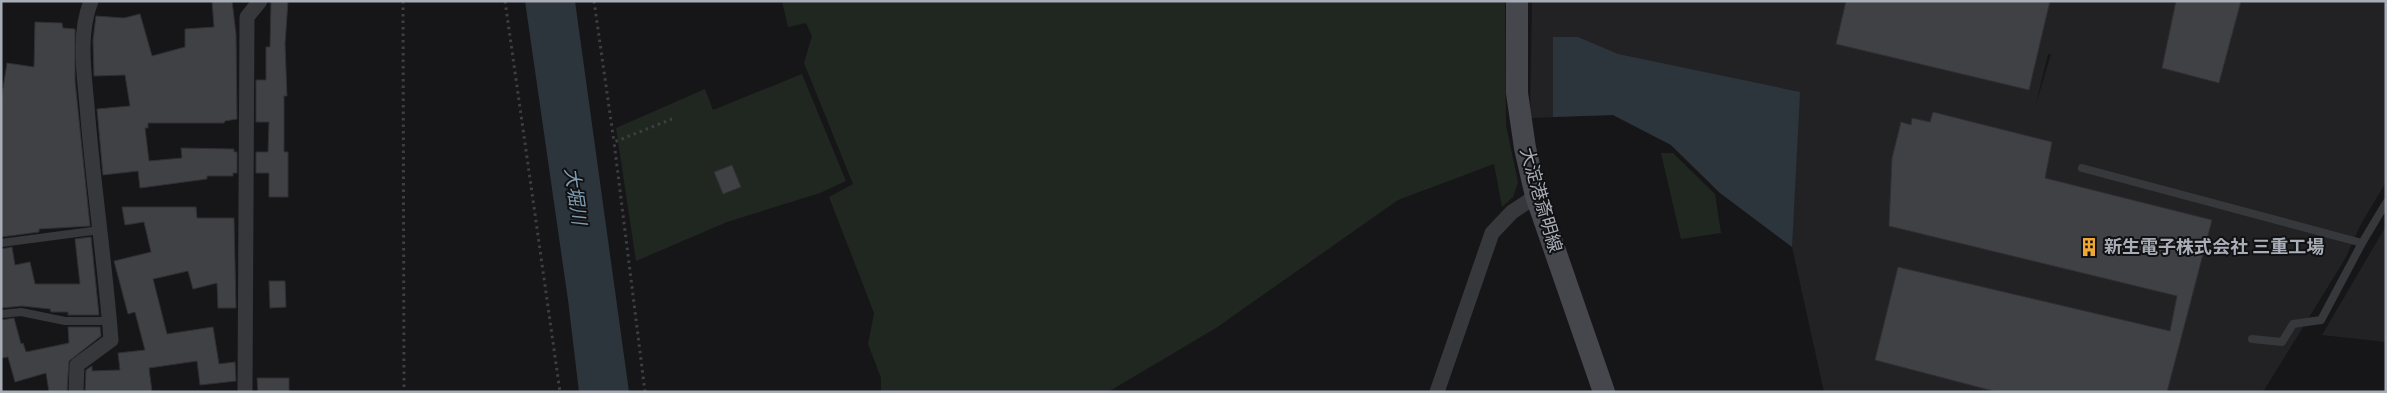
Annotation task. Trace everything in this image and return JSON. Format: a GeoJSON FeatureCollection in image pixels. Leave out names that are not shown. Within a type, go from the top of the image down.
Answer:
{"type":"FeatureCollection","features":[{"type":"Feature","properties":{"kind":"main road","name":"大淀港斎明線"},"geometry":{"type":"LineString","coordinates":[[1517,1],[1517,93],[1525,148],[1536,196],[1604,392]]}},
{"type":"Feature","properties":{"kind":"street"},"geometry":{"type":"LineString","coordinates":[[76,392],[77,365],[111,340],[90,142],[83,49],[87,13],[91,1]]}},
{"type":"Feature","properties":{"kind":"street"},"geometry":{"type":"LineString","coordinates":[[245,392],[247,17],[260,1]]}},
{"type":"Feature","properties":{"kind":"street"},"geometry":{"type":"LineString","coordinates":[[1437,392],[1492,233],[1512,212],[1536,196]]}},
{"type":"Feature","properties":{"kind":"lane"},"geometry":{"type":"LineString","coordinates":[[2082,168],[2362,242]]}},
{"type":"Feature","properties":{"kind":"lane"},"geometry":{"type":"LineString","coordinates":[[2252,339],[2282,342],[2293,324],[2321,320],[2362,242],[2386,203]]}},
{"type":"Feature","properties":{"kind":"lane"},"geometry":{"type":"LineString","coordinates":[[1,243],[100,230]]}},
{"type":"Feature","properties":{"kind":"lane"},"geometry":{"type":"LineString","coordinates":[[1,314],[20,312],[65,321],[110,320]]}},
{"type":"Feature","properties":{"kind":"path"},"geometry":{"type":"LineString","coordinates":[[403,1],[404,392]]}},
{"type":"Feature","properties":{"kind":"path"},"geometry":{"type":"LineString","coordinates":[[505,1],[560,392]]}},
{"type":"Feature","properties":{"kind":"path"},"geometry":{"type":"LineString","coordinates":[[594,1],[646,392]]}},
{"type":"Feature","properties":{"kind":"path"},"geometry":{"type":"LineString","coordinates":[[614,142],[672,119]]}},
{"type":"Feature","properties":{"kind":"shaded area"},"geometry":{"type":"Polygon","coordinates":[[[782,1],[1505,1],[1506,125],[1518,182],[1513,197],[1502,207],[1494,164],[1398,200],[1216,328],[1108,392],[881,392],[881,378],[868,344],[874,313],[829,197],[853,184],[804,63],[812,36],[806,23],[788,27],[782,1]]]}},
{"type":"Feature","properties":{"kind":"shaded area"},"geometry":{"type":"Polygon","coordinates":[[[1532,1],[2386,1],[2386,182],[2361,224],[2345,259],[2263,392],[1824,392],[1792,247],[1720,193],[1671,145],[1613,115],[1530,118],[1532,1]],[[2048,54],[2036,104],[2051,54],[2048,54]]]}},
{"type":"Feature","properties":{"kind":"shaded area"},"geometry":{"type":"Polygon","coordinates":[[[802,74],[846,181],[820,193],[727,222],[636,261],[616,128],[705,89],[713,110],[802,74]]]}},
{"type":"Feature","properties":{"kind":"shaded area"},"geometry":{"type":"Polygon","coordinates":[[[1661,153],[1673,153],[1715,194],[1721,233],[1681,239],[1661,153]]]}},
{"type":"Feature","properties":{"kind":"shaded area"},"geometry":{"type":"Polygon","coordinates":[[[2386,226],[2386,342],[2322,335],[2386,226]]]}},
{"type":"Feature","properties":{"kind":"water","name":"大堀川"},"geometry":{"type":"Polygon","coordinates":[[[525,1],[575,1],[629,392],[579,392],[568,300],[525,1]]]}},
{"type":"Feature","properties":{"kind":"water"},"geometry":{"type":"Polygon","coordinates":[[[1553,37],[1578,37],[1618,54],[1800,92],[1792,247],[1720,193],[1671,145],[1613,115],[1553,117],[1553,37]]]}},
{"type":"Feature","properties":{"kind":"building"},"geometry":{"type":"Polygon","coordinates":[[[212,1],[232,1],[236,34],[237,119],[225,121],[224,123],[148,123],[148,128],[145,128],[149,161],[182,158],[181,148],[234,149],[234,152],[237,152],[237,173],[233,173],[233,176],[207,176],[207,179],[140,188],[138,171],[103,175],[97,109],[130,106],[125,75],[94,76],[93,40],[96,16],[124,18],[140,14],[152,56],[185,47],[185,29],[214,27],[212,1]]]}},
{"type":"Feature","properties":{"kind":"building"},"geometry":{"type":"Polygon","coordinates":[[[271,1],[288,1],[285,44],[287,96],[284,96],[284,152],[288,152],[288,197],[269,197],[269,173],[256,173],[256,152],[268,152],[269,122],[256,122],[256,80],[266,80],[266,47],[270,47],[271,1]]]}},
{"type":"Feature","properties":{"kind":"building"},"geometry":{"type":"Polygon","coordinates":[[[1846,1],[2050,1],[2029,90],[1836,44],[1846,1]]]}},
{"type":"Feature","properties":{"kind":"building"},"geometry":{"type":"Polygon","coordinates":[[[2176,1],[2241,1],[2219,83],[2162,68],[2176,1]]]}},
{"type":"Feature","properties":{"kind":"building"},"geometry":{"type":"Polygon","coordinates":[[[35,22],[62,23],[63,28],[75,29],[75,81],[90,226],[39,229],[39,232],[1,237],[1,101],[7,63],[34,67],[35,22]]]}},
{"type":"Feature","properties":{"kind":"building","name":"新生電子株式会社 三重工場"},"geometry":{"type":"Polygon","coordinates":[[[1933,112],[2052,142],[2045,178],[2212,220],[2167,392],[1997,392],[1875,360],[1898,267],[2170,331],[2177,296],[1889,226],[1892,158],[1901,122],[1911,125],[1912,118],[1930,122],[1933,112]]]}},
{"type":"Feature","properties":{"kind":"building"},"geometry":{"type":"Polygon","coordinates":[[[732,165],[741,187],[723,194],[714,172],[732,165]]]}},
{"type":"Feature","properties":{"kind":"building"},"geometry":{"type":"Polygon","coordinates":[[[122,207],[196,207],[197,218],[234,218],[236,308],[218,308],[217,283],[193,289],[188,271],[153,279],[167,334],[213,327],[219,364],[235,362],[236,381],[200,385],[197,361],[149,368],[152,392],[85,392],[86,370],[92,366],[92,371],[120,370],[118,353],[145,350],[135,312],[128,314],[114,261],[151,252],[144,222],[125,225],[122,207]]]}},
{"type":"Feature","properties":{"kind":"building"},"geometry":{"type":"Polygon","coordinates":[[[91,237],[99,315],[68,315],[68,312],[51,312],[50,309],[22,306],[1,308],[1,249],[12,247],[15,265],[30,262],[35,284],[80,284],[75,239],[91,237]]]}},
{"type":"Feature","properties":{"kind":"building"},"geometry":{"type":"Polygon","coordinates":[[[269,281],[285,281],[286,307],[270,308],[269,281]]]}},
{"type":"Feature","properties":{"kind":"building"},"geometry":{"type":"Polygon","coordinates":[[[14,318],[21,344],[23,343],[26,352],[69,343],[68,327],[100,327],[101,336],[69,361],[67,392],[49,392],[46,373],[15,382],[8,357],[1,358],[1,320],[14,318]]]}},
{"type":"Feature","properties":{"kind":"building"},"geometry":{"type":"Polygon","coordinates":[[[257,378],[289,378],[289,392],[258,392],[257,378]]]}},
{"type":"Feature","properties":{"kind":"place","name":"新生電子株式会社 三重工場"},"geometry":{"type":"Point","coordinates":[2089,247]}}]}
